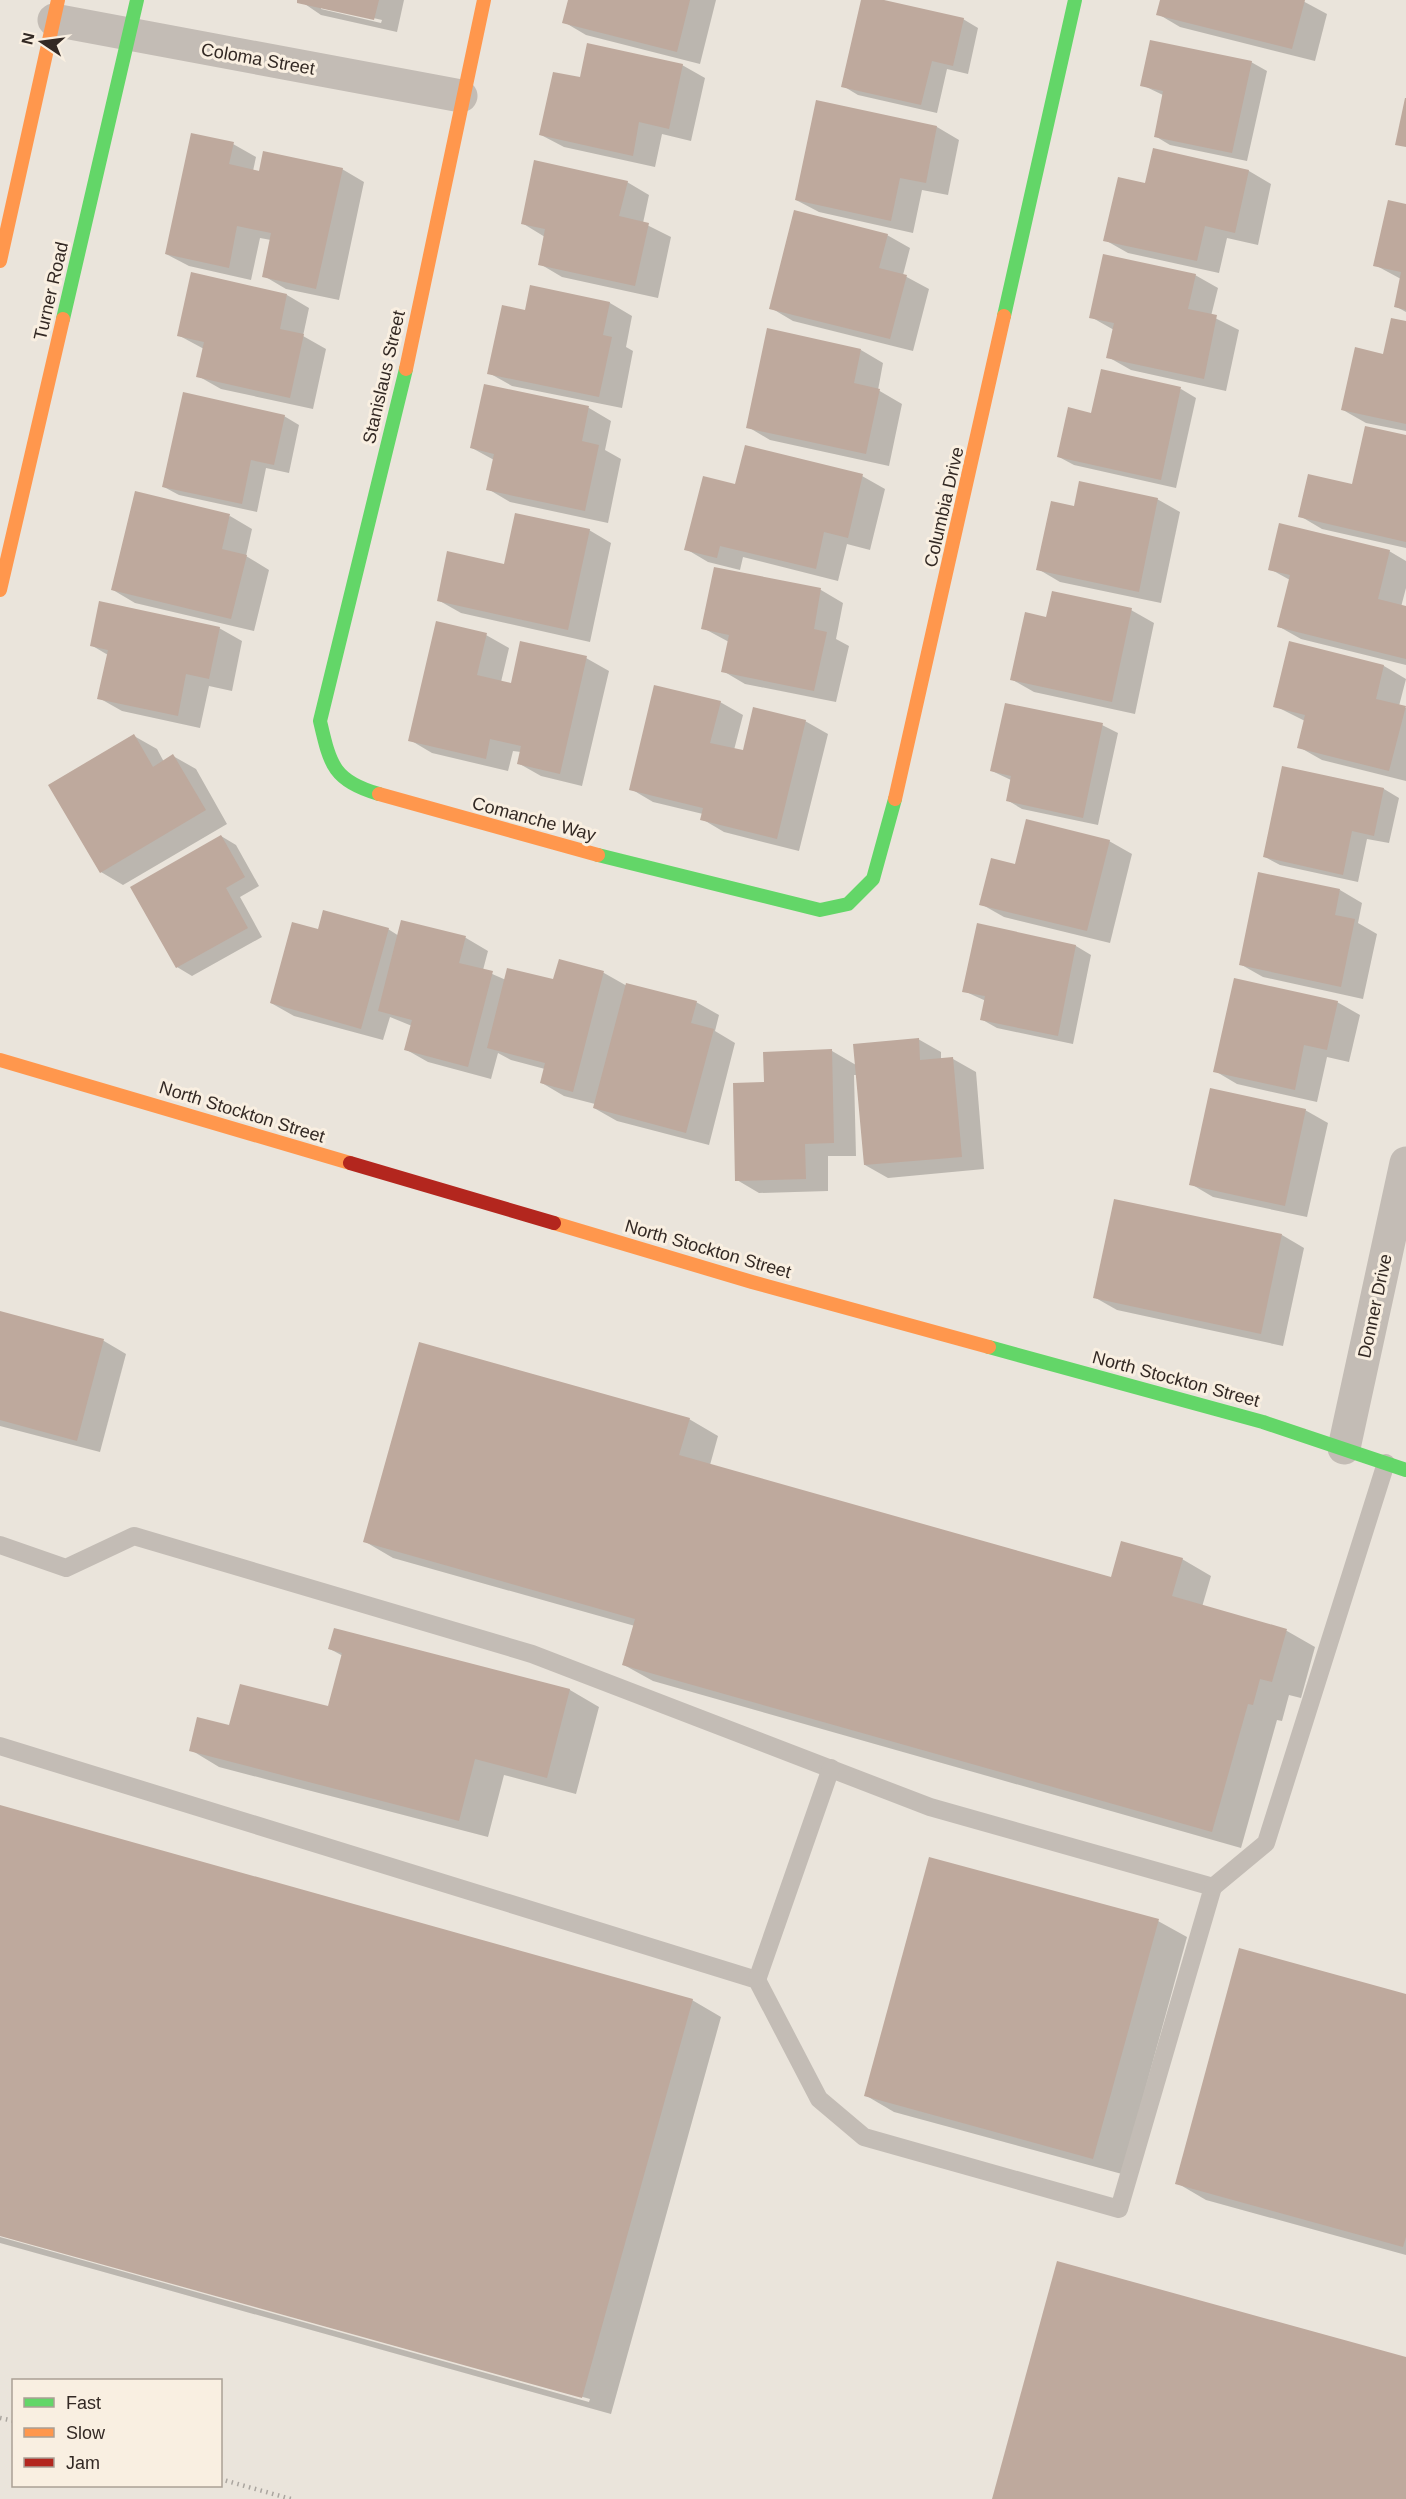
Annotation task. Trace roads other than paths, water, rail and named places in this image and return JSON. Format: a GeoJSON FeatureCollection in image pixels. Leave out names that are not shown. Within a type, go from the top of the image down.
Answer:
{"type":"FeatureCollection","features":[{"type":"Feature","properties":{"kind":"street","name":"Turner Road"},"geometry":{"type":"LineString","coordinates":[[0,590],[137,0]]}},
{"type":"Feature","properties":{"kind":"street","name":"Stanislaus Street"},"geometry":{"type":"LineString","coordinates":[[330,761],[320,721],[404,376],[484,0]]}},
{"type":"Feature","properties":{"kind":"street","name":"Columbia Drive"},"geometry":{"type":"LineString","coordinates":[[741,890],[820,910],[848,904],[873,879],[904,766],[1075,0]]}},
{"type":"Feature","properties":{"kind":"street","name":"Coloma Street"},"geometry":{"type":"LineString","coordinates":[[56,10],[130,36],[462,96]]}},
{"type":"Feature","properties":{"kind":"street"},"geometry":{"type":"LineString","coordinates":[[0,261],[56,10]]}},
{"type":"Feature","properties":{"kind":"street","name":"Comanche Way"},"geometry":{"type":"LineString","coordinates":[[330,761],[353,787],[537,840],[741,890]]}},
{"type":"Feature","properties":{"kind":"street","name":"North Stockton Street"},"geometry":{"type":"LineString","coordinates":[[0,1060],[752,1282],[1263,1422],[1406,1470]]}},
{"type":"Feature","properties":{"kind":"street","name":"Donner Drive"},"geometry":{"type":"LineString","coordinates":[[1344,1449],[1406,1163]]}},
{"type":"Feature","properties":{"kind":"lane"},"geometry":{"type":"LineString","coordinates":[[0,1746],[757,1980],[819,2099],[864,2137],[1119,2209],[1213,1887],[1266,1843],[1386,1463]]}},
{"type":"Feature","properties":{"kind":"lane"},"geometry":{"type":"LineString","coordinates":[[0,1545],[66,1568],[134,1536],[532,1654],[930,1807],[1213,1887]]}},
{"type":"Feature","properties":{"kind":"lane"},"geometry":{"type":"LineString","coordinates":[[757,1980],[831,1768]]}},
{"type":"Feature","properties":{"kind":"railway"},"geometry":{"type":"LineString","coordinates":[[0,2418],[12,2421]]}},
{"type":"Feature","properties":{"kind":"railway"},"geometry":{"type":"LineString","coordinates":[[222,2480],[291,2499]]}}]}
